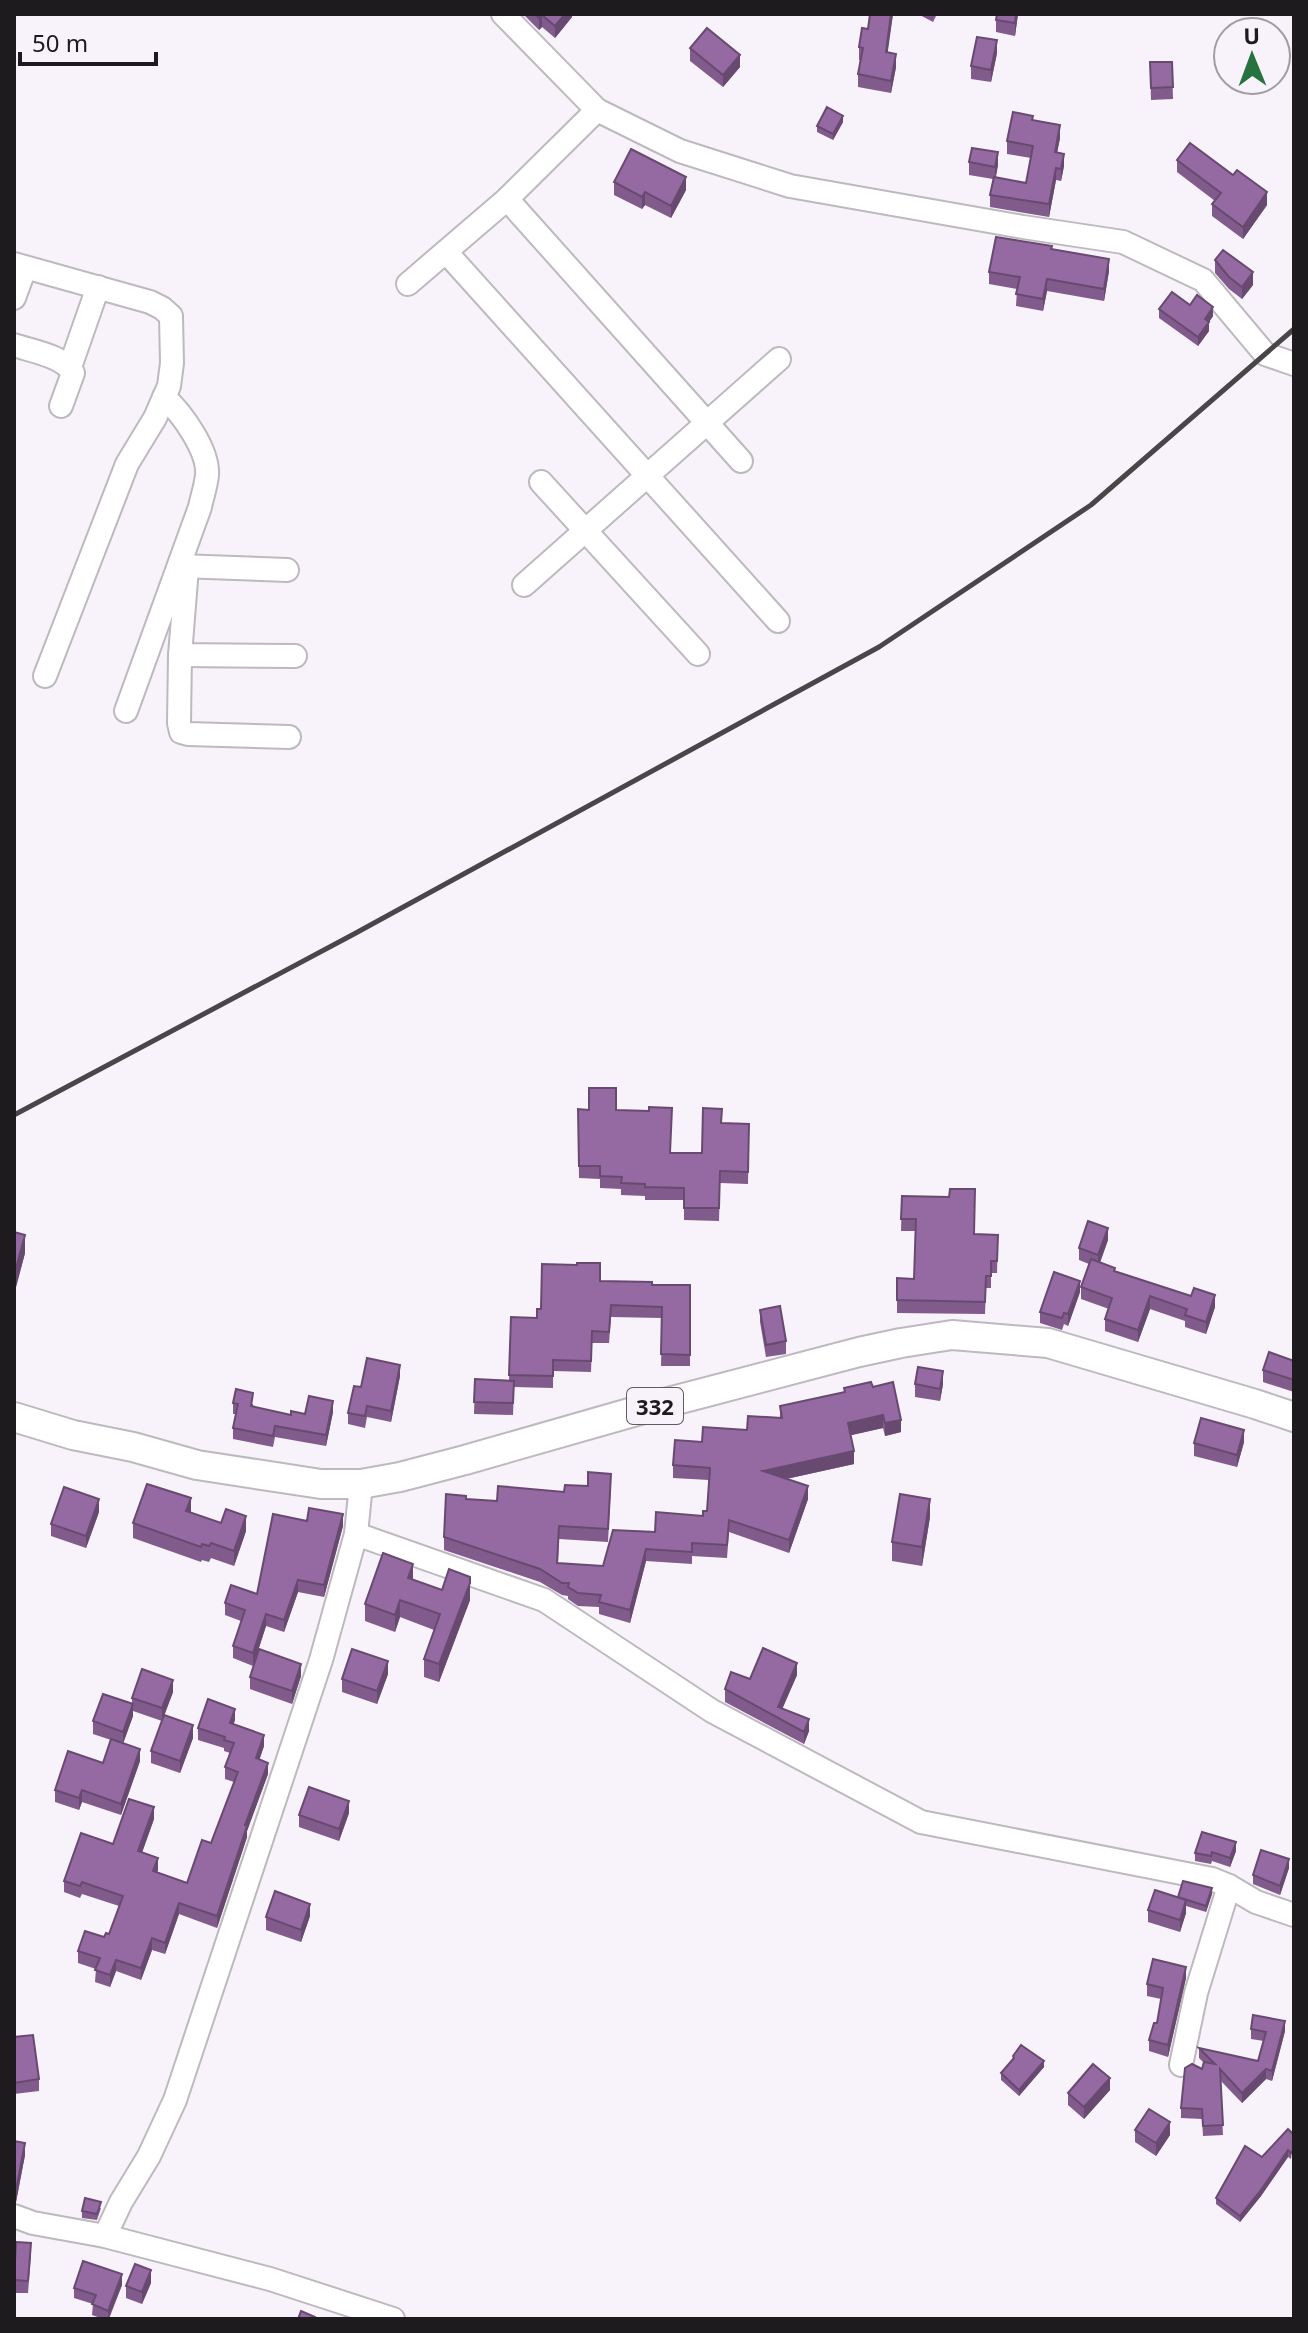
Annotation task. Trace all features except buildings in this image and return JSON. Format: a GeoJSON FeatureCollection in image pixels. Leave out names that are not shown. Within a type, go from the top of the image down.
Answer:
{"type":"FeatureCollection","features":[{"type":"Feature","properties":{"kind":"main road","name":"332"},"geometry":{"type":"LineString","coordinates":[[14,1417],[73,1435],[133,1447],[197,1465],[321,1484],[361,1484],[465,1460],[859,1352],[952,1335],[1048,1343],[1294,1417]]}},
{"type":"Feature","properties":{"kind":"street"},"geometry":{"type":"LineString","coordinates":[[503,14],[597,110],[680,151],[790,186],[1123,242],[1203,280],[1265,354],[1294,364]]}},
{"type":"Feature","properties":{"kind":"street"},"geometry":{"type":"LineString","coordinates":[[408,284],[507,199],[597,110]]}},
{"type":"Feature","properties":{"kind":"street"},"geometry":{"type":"LineString","coordinates":[[507,199],[741,461]]}},
{"type":"Feature","properties":{"kind":"street"},"geometry":{"type":"LineString","coordinates":[[446,252],[778,621]]}},
{"type":"Feature","properties":{"kind":"street"},"geometry":{"type":"LineString","coordinates":[[14,298],[20,266],[150,302],[171,316],[169,386],[155,418],[127,464],[45,676]]}},
{"type":"Feature","properties":{"kind":"street"},"geometry":{"type":"LineString","coordinates":[[70,367],[98,287]]}},
{"type":"Feature","properties":{"kind":"street"},"geometry":{"type":"LineString","coordinates":[[14,345],[70,367],[73,373],[61,406]]}},
{"type":"Feature","properties":{"kind":"street"},"geometry":{"type":"LineString","coordinates":[[524,585],[779,359]]}},
{"type":"Feature","properties":{"kind":"street"},"geometry":{"type":"LineString","coordinates":[[126,711],[183,566],[207,475],[206,461],[190,429],[164,397]]}},
{"type":"Feature","properties":{"kind":"street"},"geometry":{"type":"LineString","coordinates":[[541,482],[698,654]]}},
{"type":"Feature","properties":{"kind":"street"},"geometry":{"type":"LineString","coordinates":[[183,566],[287,570]]}},
{"type":"Feature","properties":{"kind":"street"},"geometry":{"type":"LineString","coordinates":[[183,566],[181,732],[289,737]]}},
{"type":"Feature","properties":{"kind":"street"},"geometry":{"type":"LineString","coordinates":[[180,655],[295,656]]}},
{"type":"Feature","properties":{"kind":"street"},"geometry":{"type":"LineString","coordinates":[[105,2236],[149,2156],[175,2100],[321,1660],[356,1534],[361,1484]]}},
{"type":"Feature","properties":{"kind":"street"},"geometry":{"type":"LineString","coordinates":[[356,1534],[544,1600],[712,1711],[921,1822],[1212,1879],[1256,1902],[1294,1915]]}},
{"type":"Feature","properties":{"kind":"street"},"geometry":{"type":"LineString","coordinates":[[1181,2065],[1196,1993],[1229,1886]]}},
{"type":"Feature","properties":{"kind":"street"},"geometry":{"type":"LineString","coordinates":[[14,2216],[270,2279],[393,2319]]}},
{"type":"Feature","properties":{"kind":"railway"},"geometry":{"type":"LineString","coordinates":[[14,1115],[354,934],[879,647],[1091,505],[1294,329]]}}]}
